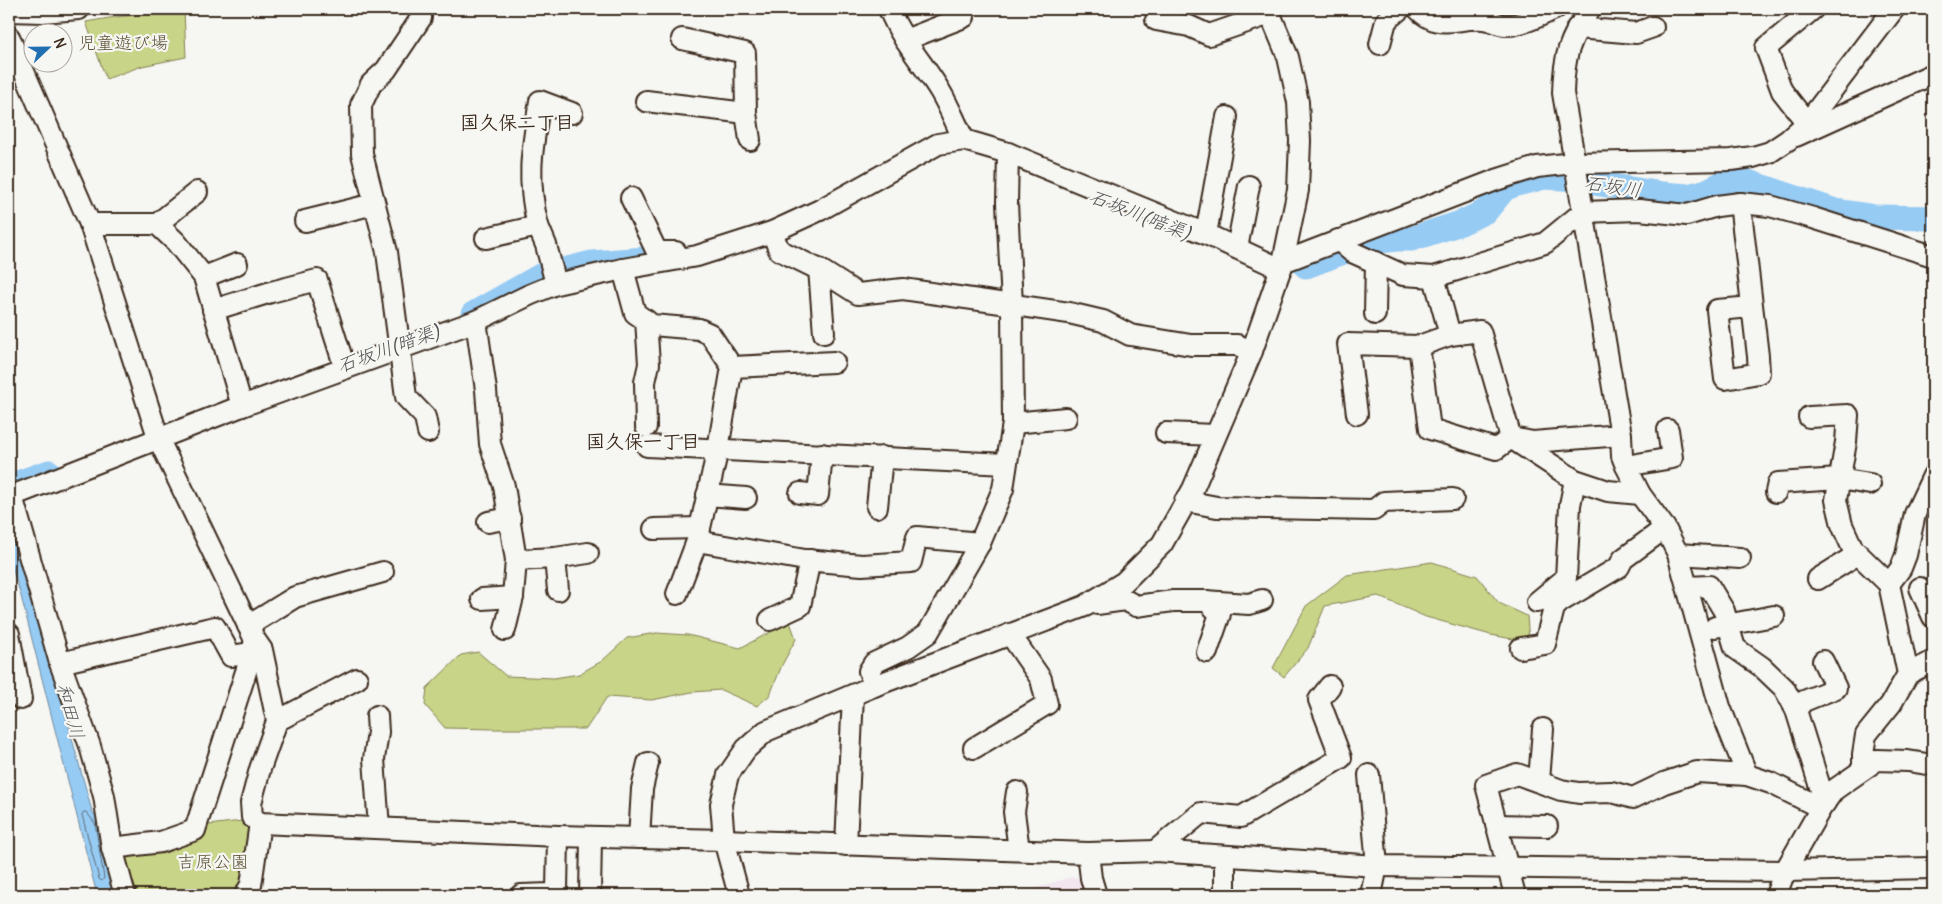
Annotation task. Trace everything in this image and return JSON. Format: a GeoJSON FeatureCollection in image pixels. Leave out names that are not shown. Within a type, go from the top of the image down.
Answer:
{"type":"FeatureCollection","features":[{"type":"Feature","properties":{"kind":"street"},"geometry":{"type":"LineString","coordinates":[[9,11],[43,12],[79,9]]}},
{"type":"Feature","properties":{"kind":"street"},"geometry":{"type":"LineString","coordinates":[[420,9],[421,18],[386,70],[371,84],[362,105],[362,154],[387,252],[406,397],[425,417],[428,432]]}},
{"type":"Feature","properties":{"kind":"street"},"geometry":{"type":"LineString","coordinates":[[889,9],[895,24],[940,92],[964,140]]}},
{"type":"Feature","properties":{"kind":"street"},"geometry":{"type":"LineString","coordinates":[[1380,44],[1386,21],[1400,9]]}},
{"type":"Feature","properties":{"kind":"street"},"geometry":{"type":"LineString","coordinates":[[1418,9],[1424,16],[1438,22],[1484,19],[1500,26],[1517,24],[1556,9]]}},
{"type":"Feature","properties":{"kind":"street"},"geometry":{"type":"LineString","coordinates":[[1590,9],[1570,42],[1564,72],[1563,93],[1622,456],[1640,494],[1664,528],[1678,554],[1720,707],[1747,774]]}},
{"type":"Feature","properties":{"kind":"street"},"geometry":{"type":"LineString","coordinates":[[1806,123],[1782,91],[1766,48],[1814,9]]}},
{"type":"Feature","properties":{"kind":"street"},"geometry":{"type":"LineString","coordinates":[[1788,140],[1806,123],[1894,9]]}},
{"type":"Feature","properties":{"kind":"street"},"geometry":{"type":"LineString","coordinates":[[740,895],[724,840],[721,804],[728,775],[746,749],[766,731],[874,686],[1085,606],[1124,582],[1162,544],[1192,488],[1252,351],[1282,266],[1298,190],[1300,141],[1298,102],[1288,57],[1269,11],[1209,35],[1189,26],[1156,20]]}},
{"type":"Feature","properties":{"kind":"street"},"geometry":{"type":"LineString","coordinates":[[905,40],[964,17]]}},
{"type":"Feature","properties":{"kind":"street"},"geometry":{"type":"LineString","coordinates":[[1577,28],[1636,33],[1654,27]]}},
{"type":"Feature","properties":{"kind":"street"},"geometry":{"type":"LineString","coordinates":[[9,37],[90,224],[157,433],[252,640],[262,650],[277,721],[260,769],[251,803],[252,817],[260,822],[558,836],[1088,853],[1156,852],[1377,866],[1785,871],[1933,868],[1933,885]]}},
{"type":"Feature","properties":{"kind":"street"},"geometry":{"type":"LineString","coordinates":[[682,39],[745,53],[746,112],[750,140]]}},
{"type":"Feature","properties":{"kind":"street"},"geometry":{"type":"LineString","coordinates":[[125,895],[112,848],[104,796],[90,746],[60,663],[11,496],[157,433],[398,343],[476,320],[556,284],[668,258],[697,256],[772,232],[820,210],[938,144],[964,140],[1008,153],[1282,266],[1345,246],[1504,178],[1537,167],[1576,175],[1753,158],[1770,152],[1788,140],[1933,74]]}},
{"type":"Feature","properties":{"kind":"street"},"geometry":{"type":"LineString","coordinates":[[646,101],[746,112]]}},
{"type":"Feature","properties":{"kind":"street"},"geometry":{"type":"LineString","coordinates":[[556,284],[532,202],[530,174],[540,102],[572,113]]}},
{"type":"Feature","properties":{"kind":"street"},"geometry":{"type":"LineString","coordinates":[[1206,234],[1227,117]]}},
{"type":"Feature","properties":{"kind":"street"},"geometry":{"type":"LineString","coordinates":[[874,686],[869,672],[874,663],[908,647],[928,633],[980,543],[1004,489],[1013,423],[1012,305],[1007,203],[1008,153]]}},
{"type":"Feature","properties":{"kind":"street"},"geometry":{"type":"LineString","coordinates":[[1237,248],[1249,186]]}},
{"type":"Feature","properties":{"kind":"street"},"geometry":{"type":"LineString","coordinates":[[90,224],[158,224],[197,192]]}},
{"type":"Feature","properties":{"kind":"street"},"geometry":{"type":"LineString","coordinates":[[631,198],[657,252],[668,258]]}},
{"type":"Feature","properties":{"kind":"street"},"geometry":{"type":"LineString","coordinates":[[1345,246],[1403,275],[1434,277],[1545,243],[1583,212],[1638,210],[1687,215],[1717,206],[1740,203],[1770,206],[1930,250]]}},
{"type":"Feature","properties":{"kind":"street"},"geometry":{"type":"LineString","coordinates":[[1740,203],[1752,307]]}},
{"type":"Feature","properties":{"kind":"street"},"geometry":{"type":"LineString","coordinates":[[305,221],[374,204]]}},
{"type":"Feature","properties":{"kind":"street"},"geometry":{"type":"LineString","coordinates":[[158,224],[176,242],[204,277],[241,402]]}},
{"type":"Feature","properties":{"kind":"street"},"geometry":{"type":"LineString","coordinates":[[486,238],[538,226]]}},
{"type":"Feature","properties":{"kind":"street"},"geometry":{"type":"LineString","coordinates":[[772,232],[779,250],[819,269],[858,294],[903,289],[1069,313],[1102,321],[1130,335],[1191,345],[1237,345],[1252,351]]}},
{"type":"Feature","properties":{"kind":"street"},"geometry":{"type":"LineString","coordinates":[[1375,314],[1376,262]]}},
{"type":"Feature","properties":{"kind":"street"},"geometry":{"type":"LineString","coordinates":[[204,277],[237,264]]}},
{"type":"Feature","properties":{"kind":"street"},"geometry":{"type":"LineString","coordinates":[[623,269],[636,313],[652,324],[700,329],[710,334],[732,367],[718,449],[698,534],[677,594]]}},
{"type":"Feature","properties":{"kind":"street"},"geometry":{"type":"LineString","coordinates":[[819,269],[824,332]]}},
{"type":"Feature","properties":{"kind":"street"},"geometry":{"type":"LineString","coordinates":[[1434,277],[1450,335]]}},
{"type":"Feature","properties":{"kind":"street"},"geometry":{"type":"LineString","coordinates":[[213,310],[317,280],[343,364]]}},
{"type":"Feature","properties":{"kind":"street"},"geometry":{"type":"LineString","coordinates":[[476,320],[486,390],[490,444],[504,486],[516,560],[513,597],[505,630]]}},
{"type":"Feature","properties":{"kind":"street"},"geometry":{"type":"LineString","coordinates":[[646,320],[649,364],[645,382],[646,436],[718,449],[882,456],[1006,464]]}},
{"type":"Feature","properties":{"kind":"street"},"geometry":{"type":"LineString","coordinates":[[1357,414],[1348,344],[1419,346],[1450,335],[1480,331],[1511,438],[1575,480],[1608,491],[1640,494]]}},
{"type":"Feature","properties":{"kind":"street"},"geometry":{"type":"LineString","coordinates":[[1419,346],[1430,429],[1496,449],[1511,438],[1534,442],[1620,435]]}},
{"type":"Feature","properties":{"kind":"street"},"geometry":{"type":"LineString","coordinates":[[732,367],[834,362]]}},
{"type":"Feature","properties":{"kind":"street"},"geometry":{"type":"LineString","coordinates":[[1809,417],[1848,415],[1846,442],[1836,500],[1842,525],[1853,549],[1889,584]]}},
{"type":"Feature","properties":{"kind":"street"},"geometry":{"type":"LineString","coordinates":[[1013,423],[1066,418]]}},
{"type":"Feature","properties":{"kind":"street"},"geometry":{"type":"LineString","coordinates":[[1626,466],[1672,458],[1668,430]]}},
{"type":"Feature","properties":{"kind":"street"},"geometry":{"type":"LineString","coordinates":[[1166,434],[1215,435]]}},
{"type":"Feature","properties":{"kind":"street"},"geometry":{"type":"LineString","coordinates":[[800,493],[818,495],[822,454]]}},
{"type":"Feature","properties":{"kind":"street"},"geometry":{"type":"LineString","coordinates":[[877,507],[882,456]]}},
{"type":"Feature","properties":{"kind":"street"},"geometry":{"type":"LineString","coordinates":[[1908,674],[1889,593],[1889,584],[1901,568],[1906,555],[1915,514],[1933,476]]}},
{"type":"Feature","properties":{"kind":"street"},"geometry":{"type":"LineString","coordinates":[[1776,492],[1778,483],[1839,479],[1870,484]]}},
{"type":"Feature","properties":{"kind":"street"},"geometry":{"type":"LineString","coordinates":[[1537,602],[1566,578],[1570,505],[1575,480]]}},
{"type":"Feature","properties":{"kind":"street"},"geometry":{"type":"LineString","coordinates":[[707,495],[746,498]]}},
{"type":"Feature","properties":{"kind":"street"},"geometry":{"type":"LineString","coordinates":[[1185,502],[1217,507],[1374,510],[1384,502],[1453,499]]}},
{"type":"Feature","properties":{"kind":"street"},"geometry":{"type":"LineString","coordinates":[[488,522],[510,518]]}},
{"type":"Feature","properties":{"kind":"street"},"geometry":{"type":"LineString","coordinates":[[1521,648],[1545,644],[1554,608],[1560,602],[1619,567],[1623,559],[1664,528]]}},
{"type":"Feature","properties":{"kind":"street"},"geometry":{"type":"LineString","coordinates":[[654,529],[698,534],[810,560],[862,564],[911,562],[917,538],[980,543]]}},
{"type":"Feature","properties":{"kind":"street"},"geometry":{"type":"LineString","coordinates":[[516,560],[555,558],[588,553]]}},
{"type":"Feature","properties":{"kind":"street"},"geometry":{"type":"LineString","coordinates":[[1678,554],[1740,558]]}},
{"type":"Feature","properties":{"kind":"street"},"geometry":{"type":"LineString","coordinates":[[1818,579],[1858,554]]}},
{"type":"Feature","properties":{"kind":"street"},"geometry":{"type":"LineString","coordinates":[[555,558],[558,590]]}},
{"type":"Feature","properties":{"kind":"street"},"geometry":{"type":"LineString","coordinates":[[770,620],[800,606],[810,560]]}},
{"type":"Feature","properties":{"kind":"street"},"geometry":{"type":"LineString","coordinates":[[60,663],[215,627],[231,656],[252,640],[295,597],[383,572]]}},
{"type":"Feature","properties":{"kind":"street"},"geometry":{"type":"LineString","coordinates":[[1688,586],[1709,586],[1724,611],[1735,648],[1762,667],[1784,688],[1796,709],[1823,805]]}},
{"type":"Feature","properties":{"kind":"street"},"geometry":{"type":"LineString","coordinates":[[1920,588],[1933,617]]}},
{"type":"Feature","properties":{"kind":"street"},"geometry":{"type":"LineString","coordinates":[[482,599],[513,597]]}},
{"type":"Feature","properties":{"kind":"street"},"geometry":{"type":"LineString","coordinates":[[1085,606],[1125,600],[1136,606],[1173,601],[1249,604],[1262,600]]}},
{"type":"Feature","properties":{"kind":"street"},"geometry":{"type":"LineString","coordinates":[[1207,601],[1220,614],[1207,652]]}},
{"type":"Feature","properties":{"kind":"street"},"geometry":{"type":"LineString","coordinates":[[1699,630],[1774,616]]}},
{"type":"Feature","properties":{"kind":"street"},"geometry":{"type":"LineString","coordinates":[[9,634],[21,699]]}},
{"type":"Feature","properties":{"kind":"street"},"geometry":{"type":"LineString","coordinates":[[974,748],[1048,704],[1041,679],[1010,634]]}},
{"type":"Feature","properties":{"kind":"street"},"geometry":{"type":"LineString","coordinates":[[112,848],[162,842],[194,830],[252,640]]}},
{"type":"Feature","properties":{"kind":"street"},"geometry":{"type":"LineString","coordinates":[[1796,709],[1804,701],[1836,688],[1824,661]]}},
{"type":"Feature","properties":{"kind":"street"},"geometry":{"type":"LineString","coordinates":[[1863,769],[1866,735],[1891,704],[1908,674],[1933,661]]}},
{"type":"Feature","properties":{"kind":"street"},"geometry":{"type":"LineString","coordinates":[[277,721],[357,680]]}},
{"type":"Feature","properties":{"kind":"street"},"geometry":{"type":"LineString","coordinates":[[1156,852],[1201,813],[1241,818],[1341,758],[1319,700],[1330,686]]}},
{"type":"Feature","properties":{"kind":"street"},"geometry":{"type":"LineString","coordinates":[[846,844],[852,695]]}},
{"type":"Feature","properties":{"kind":"street"},"geometry":{"type":"LineString","coordinates":[[377,716],[378,732],[374,759],[379,828]]}},
{"type":"Feature","properties":{"kind":"street"},"geometry":{"type":"LineString","coordinates":[[1539,781],[1543,729]]}},
{"type":"Feature","properties":{"kind":"street"},"geometry":{"type":"LineString","coordinates":[[1779,895],[1785,871],[1823,805],[1834,790],[1877,760],[1908,761],[1933,765]]}},
{"type":"Feature","properties":{"kind":"street"},"geometry":{"type":"LineString","coordinates":[[638,838],[642,789],[648,763]]}},
{"type":"Feature","properties":{"kind":"street"},"geometry":{"type":"LineString","coordinates":[[1515,895],[1486,785],[1517,774],[1561,790],[1580,793],[1612,792],[1633,798],[1664,783],[1698,772],[1747,774],[1823,805]]}},
{"type":"Feature","properties":{"kind":"street"},"geometry":{"type":"LineString","coordinates":[[1369,775],[1377,866],[1372,895]]}},
{"type":"Feature","properties":{"kind":"street"},"geometry":{"type":"LineString","coordinates":[[1017,792],[1014,812],[1019,850]]}},
{"type":"Feature","properties":{"kind":"street"},"geometry":{"type":"LineString","coordinates":[[245,895],[250,885],[260,822]]}},
{"type":"Feature","properties":{"kind":"street"},"geometry":{"type":"LineString","coordinates":[[1496,825],[1547,826]]}},
{"type":"Feature","properties":{"kind":"street"},"geometry":{"type":"LineString","coordinates":[[521,895],[550,894],[557,890],[558,836]]}},
{"type":"Feature","properties":{"kind":"street"},"geometry":{"type":"LineString","coordinates":[[590,895],[591,837]]}},
{"type":"Feature","properties":{"kind":"street"},"geometry":{"type":"LineString","coordinates":[[1088,853],[1091,878],[1096,895]]}},
{"type":"Feature","properties":{"kind":"street"},"geometry":{"type":"LineString","coordinates":[[1225,856],[1225,895]]}},
{"type":"Feature","properties":{"kind":"shaded area"},"geometry":{"type":"Polygon","coordinates":[[[1071,877],[1091,878],[1096,895],[1014,895],[1071,877]]]}},
{"type":"Feature","properties":{"kind":"green space","name":"児童遊び場"},"geometry":{"type":"Polygon","coordinates":[[[184,10],[186,57],[142,66],[106,79],[86,22],[184,10]]]}},
{"type":"Feature","properties":{"kind":"green space"},"geometry":{"type":"Polygon","coordinates":[[[1432,562],[1477,576],[1499,603],[1527,616],[1529,642],[1491,635],[1426,617],[1378,596],[1325,606],[1308,648],[1284,677],[1273,668],[1306,606],[1347,575],[1432,562]]]}},
{"type":"Feature","properties":{"kind":"green space"},"geometry":{"type":"Polygon","coordinates":[[[790,622],[796,639],[782,665],[770,695],[757,706],[721,690],[692,692],[652,700],[607,697],[586,729],[494,729],[445,728],[425,705],[427,688],[461,655],[478,652],[506,676],[554,678],[579,674],[602,661],[627,638],[656,633],[688,635],[740,648],[790,622]]]}},
{"type":"Feature","properties":{"kind":"green space","name":"吉原公園"},"geometry":{"type":"Polygon","coordinates":[[[250,820],[246,878],[232,895],[135,895],[123,855],[179,844],[208,825],[250,820]]]}},
{"type":"Feature","properties":{"kind":"water"},"geometry":{"type":"Polygon","coordinates":[[[9,503],[42,619],[58,688],[92,811],[100,821],[113,895],[97,895],[21,596],[9,558],[9,503]]]}},
{"type":"Feature","properties":{"kind":"waterway","name":"石坂川"},"geometry":{"type":"LineString","coordinates":[[1306,266],[1370,242],[1411,239],[1461,223],[1486,211],[1504,189],[1544,177],[1688,196],[1707,191],[1736,178],[1836,211],[1876,217],[1933,218]]}},
{"type":"Feature","properties":{"kind":"waterway","name":"石坂川(暗渠)"},"geometry":{"type":"LineString","coordinates":[[473,314],[540,276],[592,263],[646,259]]}},
{"type":"Feature","properties":{"kind":"waterway","name":"石坂川(暗渠)"},"geometry":{"type":"LineString","coordinates":[[9,486],[49,472]]}},
{"type":"Feature","properties":{"kind":"district","name":"国久保二丁目"},"geometry":{"type":"Point","coordinates":[517,122]}},
{"type":"Feature","properties":{"kind":"district","name":"国久保一丁目"},"geometry":{"type":"Point","coordinates":[643,441]}},
{"type":"Feature","properties":{"kind":"water label","name":"和田川"},"geometry":{"type":"Point","coordinates":[71,711]}}]}
